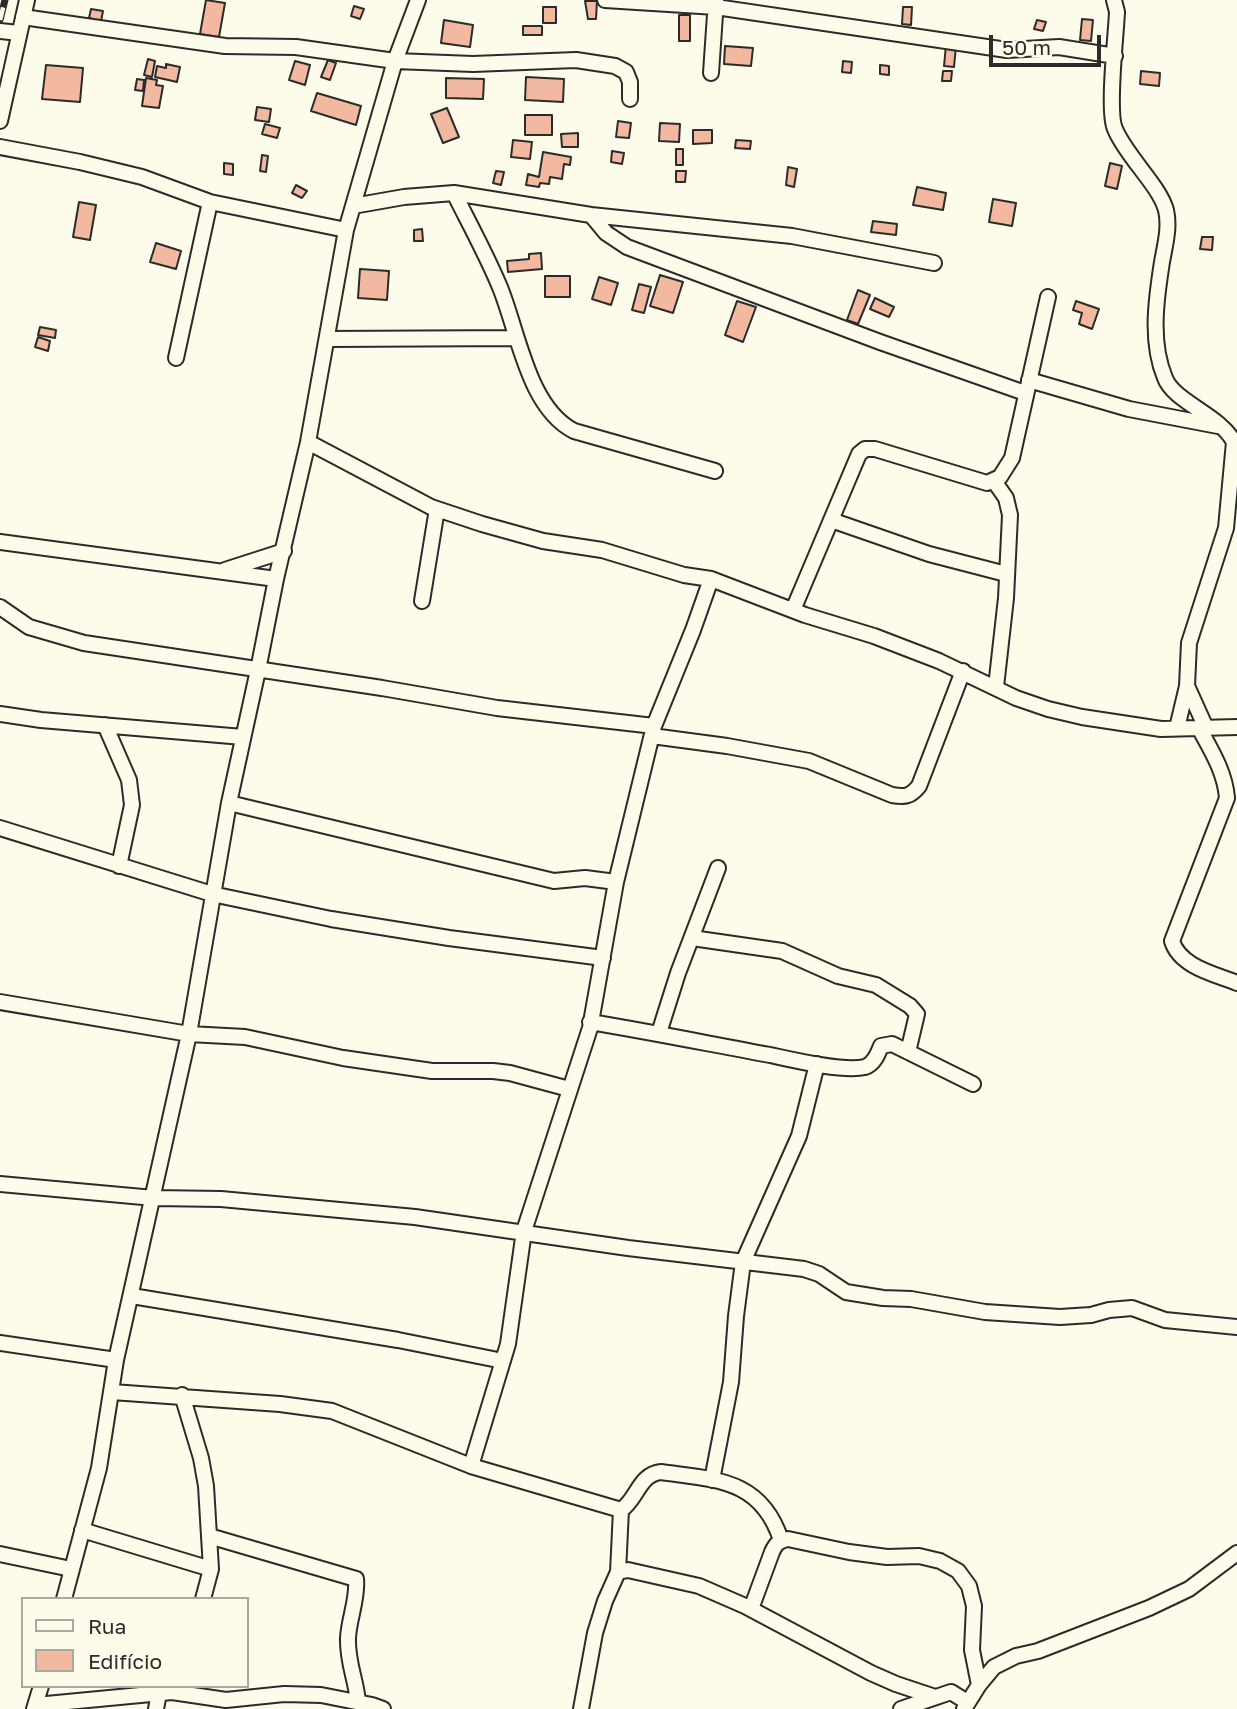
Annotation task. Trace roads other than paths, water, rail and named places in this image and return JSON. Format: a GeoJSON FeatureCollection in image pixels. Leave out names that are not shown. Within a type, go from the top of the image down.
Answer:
{"type":"FeatureCollection","features":[{"type":"Feature","properties":{"kind":"street"},"geometry":{"type":"LineString","coordinates":[[0,121],[27,0]]}},
{"type":"Feature","properties":{"kind":"street"},"geometry":{"type":"LineString","coordinates":[[64,1597],[99,1468],[116,1360],[189,1034],[229,803],[308,442],[346,230],[395,61],[418,0]]}},
{"type":"Feature","properties":{"kind":"street"},"geometry":{"type":"LineString","coordinates":[[605,0],[716,4],[1007,50],[1059,47],[1115,56]]}},
{"type":"Feature","properties":{"kind":"street"},"geometry":{"type":"LineString","coordinates":[[1114,0],[1117,12],[1112,120],[1128,152],[1160,195],[1166,210],[1168,229],[1156,298],[1158,352],[1166,380],[1177,392],[1223,426],[1234,442],[1226,528],[1189,643],[1187,686],[1177,728]]}},
{"type":"Feature","properties":{"kind":"street"},"geometry":{"type":"LineString","coordinates":[[711,73],[716,4]]}},
{"type":"Feature","properties":{"kind":"street"},"geometry":{"type":"LineString","coordinates":[[23,17],[225,46],[296,47],[395,61],[473,64],[576,60],[614,66],[626,72],[630,82],[630,100]]}},
{"type":"Feature","properties":{"kind":"street"},"geometry":{"type":"LineString","coordinates":[[0,31],[19,33]]}},
{"type":"Feature","properties":{"kind":"street"},"geometry":{"type":"LineString","coordinates":[[0,147],[142,177],[210,202],[346,230]]}},
{"type":"Feature","properties":{"kind":"street"},"geometry":{"type":"LineString","coordinates":[[352,206],[404,197],[454,193],[591,215],[792,236],[934,263]]}},
{"type":"Feature","properties":{"kind":"street"},"geometry":{"type":"LineString","coordinates":[[454,193],[500,287],[531,380],[560,424],[573,431],[715,471]]}},
{"type":"Feature","properties":{"kind":"street"},"geometry":{"type":"LineString","coordinates":[[176,358],[210,202]]}},
{"type":"Feature","properties":{"kind":"street"},"geometry":{"type":"LineString","coordinates":[[591,215],[606,233],[627,247],[919,357],[1027,386],[1129,409],[1223,426]]}},
{"type":"Feature","properties":{"kind":"street"},"geometry":{"type":"LineString","coordinates":[[793,610],[859,454],[864,449],[875,449],[987,483],[1000,477],[1012,458],[1048,298]]}},
{"type":"Feature","properties":{"kind":"street"},"geometry":{"type":"LineString","coordinates":[[327,339],[516,338]]}},
{"type":"Feature","properties":{"kind":"street"},"geometry":{"type":"LineString","coordinates":[[308,442],[384,484],[437,509],[543,541],[602,550],[684,575],[711,579],[793,610],[874,636],[963,671],[1037,705],[1082,717],[1161,729],[1237,727]]}},
{"type":"Feature","properties":{"kind":"street"},"geometry":{"type":"LineString","coordinates":[[994,481],[1006,498],[1010,515],[1006,607],[996,687]]}},
{"type":"Feature","properties":{"kind":"street"},"geometry":{"type":"LineString","coordinates":[[422,601],[437,509]]}},
{"type":"Feature","properties":{"kind":"street"},"geometry":{"type":"LineString","coordinates":[[831,520],[929,554],[1006,574]]}},
{"type":"Feature","properties":{"kind":"street"},"geometry":{"type":"LineString","coordinates":[[0,542],[276,579]]}},
{"type":"Feature","properties":{"kind":"street"},"geometry":{"type":"LineString","coordinates":[[222,572],[284,551]]}},
{"type":"Feature","properties":{"kind":"street"},"geometry":{"type":"LineString","coordinates":[[471,1466],[503,1361],[516,1299],[524,1231],[590,1022],[616,882],[653,731],[711,579]]}},
{"type":"Feature","properties":{"kind":"street"},"geometry":{"type":"LineString","coordinates":[[0,607],[29,627],[84,643],[653,731],[809,761],[904,797],[912,795],[919,786],[963,671]]}},
{"type":"Feature","properties":{"kind":"street"},"geometry":{"type":"LineString","coordinates":[[1187,686],[1226,784],[1227,798],[1172,941],[1175,951],[1191,964],[1237,983]]}},
{"type":"Feature","properties":{"kind":"street"},"geometry":{"type":"LineString","coordinates":[[0,714],[243,737]]}},
{"type":"Feature","properties":{"kind":"street"},"geometry":{"type":"LineString","coordinates":[[105,725],[129,780],[131,805],[119,866]]}},
{"type":"Feature","properties":{"kind":"street"},"geometry":{"type":"LineString","coordinates":[[229,803],[554,881],[584,878],[616,882]]}},
{"type":"Feature","properties":{"kind":"street"},"geometry":{"type":"LineString","coordinates":[[0,828],[212,894],[331,919],[603,958]]}},
{"type":"Feature","properties":{"kind":"street"},"geometry":{"type":"LineString","coordinates":[[659,1033],[718,868]]}},
{"type":"Feature","properties":{"kind":"street"},"geometry":{"type":"LineString","coordinates":[[692,938],[782,951],[838,976],[876,985],[910,1006],[917,1014],[908,1052]]}},
{"type":"Feature","properties":{"kind":"street"},"geometry":{"type":"LineString","coordinates":[[0,1002],[189,1034],[245,1037],[343,1058],[432,1071],[510,1073],[569,1089]]}},
{"type":"Feature","properties":{"kind":"street"},"geometry":{"type":"LineString","coordinates":[[590,1022],[817,1064],[863,1067],[871,1065],[881,1046],[892,1044],[973,1084]]}},
{"type":"Feature","properties":{"kind":"street"},"geometry":{"type":"LineString","coordinates":[[712,1480],[731,1382],[743,1262],[799,1136],[817,1064]]}},
{"type":"Feature","properties":{"kind":"street"},"geometry":{"type":"LineString","coordinates":[[0,1184],[154,1198],[221,1199],[415,1217],[628,1248],[804,1269],[819,1274],[846,1292],[911,1299],[985,1312],[1060,1317],[1132,1308],[1165,1320],[1237,1327]]}},
{"type":"Feature","properties":{"kind":"street"},"geometry":{"type":"LineString","coordinates":[[131,1296],[398,1340],[503,1361]]}},
{"type":"Feature","properties":{"kind":"street"},"geometry":{"type":"LineString","coordinates":[[0,1343],[116,1360]]}},
{"type":"Feature","properties":{"kind":"street"},"geometry":{"type":"LineString","coordinates":[[112,1392],[182,1395],[332,1411],[471,1466],[621,1510]]}},
{"type":"Feature","properties":{"kind":"street"},"geometry":{"type":"LineString","coordinates":[[182,1395],[201,1458],[206,1486],[211,1569],[204,1597]]}},
{"type":"Feature","properties":{"kind":"street"},"geometry":{"type":"LineString","coordinates":[[621,1510],[630,1504],[641,1484],[653,1473],[712,1480],[741,1487],[763,1505],[775,1523],[781,1540]]}},
{"type":"Feature","properties":{"kind":"street"},"geometry":{"type":"LineString","coordinates":[[581,1709],[595,1633],[618,1572],[621,1510]]}},
{"type":"Feature","properties":{"kind":"street"},"geometry":{"type":"LineString","coordinates":[[82,1530],[211,1569]]}},
{"type":"Feature","properties":{"kind":"street"},"geometry":{"type":"LineString","coordinates":[[209,1536],[356,1579],[348,1635],[348,1660],[354,1676],[358,1703]]}},
{"type":"Feature","properties":{"kind":"street"},"geometry":{"type":"LineString","coordinates":[[751,1609],[772,1552],[776,1543],[781,1540],[788,1539],[849,1552],[887,1557],[919,1556],[940,1561],[958,1571],[969,1586],[974,1606],[972,1650],[979,1685]]}},
{"type":"Feature","properties":{"kind":"street"},"geometry":{"type":"LineString","coordinates":[[901,1709],[951,1692],[965,1706],[994,1667],[1016,1656],[1099,1629],[1189,1589],[1237,1553]]}},
{"type":"Feature","properties":{"kind":"street"},"geometry":{"type":"LineString","coordinates":[[0,1554],[71,1569]]}},
{"type":"Feature","properties":{"kind":"street"},"geometry":{"type":"LineString","coordinates":[[618,1572],[628,1570],[699,1586],[751,1609],[871,1673],[935,1696]]}},
{"type":"Feature","properties":{"kind":"street"},"geometry":{"type":"LineString","coordinates":[[40,1688],[35,1707],[168,1690],[226,1700],[284,1693],[310,1694],[383,1709]]}},
{"type":"Feature","properties":{"kind":"street"},"geometry":{"type":"LineString","coordinates":[[156,1709],[168,1690]]}},
{"type":"Feature","properties":{"kind":"railway"},"geometry":{"type":"LineString","coordinates":[[0,20],[5,0]]}}]}
